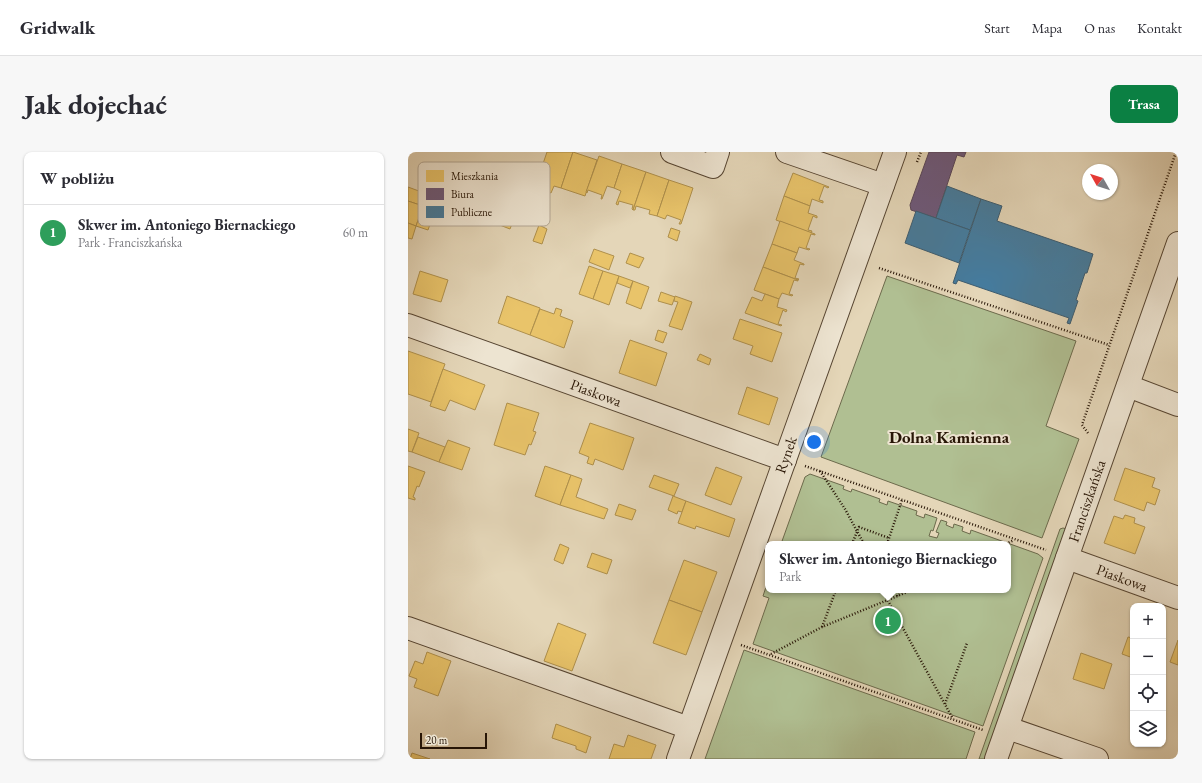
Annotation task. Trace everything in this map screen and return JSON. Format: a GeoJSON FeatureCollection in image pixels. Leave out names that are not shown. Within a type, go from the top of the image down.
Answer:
{"type":"FeatureCollection","features":[{"type":"Feature","properties":{"kind":"street"},"geometry":{"type":"LineString","coordinates":[[672,152],[713,167],[718,152]]}},
{"type":"Feature","properties":{"kind":"street"},"geometry":{"type":"LineString","coordinates":[[788,152],[883,185]]}},
{"type":"Feature","properties":{"kind":"street","name":"Rynek"},"geometry":{"type":"LineString","coordinates":[[678,759],[895,152]]}},
{"type":"Feature","properties":{"kind":"street","name":"Franciszkańska"},"geometry":{"type":"LineString","coordinates":[[996,759],[1008,728],[1059,551],[1128,386],[1178,243]]}},
{"type":"Feature","properties":{"kind":"street","name":"Piaskowa"},"geometry":{"type":"LineString","coordinates":[[408,325],[785,460]]}},
{"type":"Feature","properties":{"kind":"street"},"geometry":{"type":"LineString","coordinates":[[1128,386],[1178,405]]}},
{"type":"Feature","properties":{"kind":"street","name":"Piaskowa"},"geometry":{"type":"LineString","coordinates":[[1059,551],[1178,598]]}},
{"type":"Feature","properties":{"kind":"street"},"geometry":{"type":"LineString","coordinates":[[408,628],[689,728]]}},
{"type":"Feature","properties":{"kind":"street"},"geometry":{"type":"LineString","coordinates":[[1008,728],[1097,759]]}},
{"type":"Feature","properties":{"kind":"path"},"geometry":{"type":"LineString","coordinates":[[1090,434],[1082,425],[1176,152]]}},
{"type":"Feature","properties":{"kind":"path"},"geometry":{"type":"LineString","coordinates":[[879,268],[1109,345]]}},
{"type":"Feature","properties":{"kind":"path"},"geometry":{"type":"LineString","coordinates":[[805,466],[1014,540],[1048,551],[1059,551]]}},
{"type":"Feature","properties":{"kind":"path"},"geometry":{"type":"LineString","coordinates":[[820,471],[845,509],[862,541]]}},
{"type":"Feature","properties":{"kind":"path"},"geometry":{"type":"LineString","coordinates":[[888,541],[902,500]]}},
{"type":"Feature","properties":{"kind":"path"},"geometry":{"type":"LineString","coordinates":[[853,541],[859,527],[889,538]]}},
{"type":"Feature","properties":{"kind":"path"},"geometry":{"type":"LineString","coordinates":[[822,627],[835,593]]}},
{"type":"Feature","properties":{"kind":"path"},"geometry":{"type":"LineString","coordinates":[[884,593],[953,719]]}},
{"type":"Feature","properties":{"kind":"path"},"geometry":{"type":"LineString","coordinates":[[771,654],[822,627],[904,593]]}},
{"type":"Feature","properties":{"kind":"path"},"geometry":{"type":"LineString","coordinates":[[945,704],[967,643]]}},
{"type":"Feature","properties":{"kind":"path"},"geometry":{"type":"LineString","coordinates":[[741,645],[771,654],[986,731]]}},
{"type":"Feature","properties":{"kind":"green space"},"geometry":{"type":"Polygon","coordinates":[[[887,276],[1076,341],[1046,426],[1079,439],[1042,538],[821,457],[887,276]]]}},
{"type":"Feature","properties":{"kind":"green space"},"geometry":{"type":"Polygon","coordinates":[[[810,474],[844,486],[843,489],[851,492],[852,489],[880,499],[879,502],[887,505],[888,501],[917,511],[916,515],[924,518],[925,514],[937,518],[933,531],[931,530],[929,536],[937,538],[939,533],[936,532],[941,520],[947,522],[946,525],[953,528],[954,524],[963,527],[962,531],[970,534],[971,530],[1002,541],[782,541],[805,477],[810,474]]]}},
{"type":"Feature","properties":{"kind":"green space"},"geometry":{"type":"Polygon","coordinates":[[[1060,529],[1067,529],[985,759],[979,759],[1060,529]]]}},
{"type":"Feature","properties":{"kind":"green space"},"geometry":{"type":"Polygon","coordinates":[[[1011,544],[1038,554],[1043,558],[983,726],[753,644],[769,598],[763,596],[765,590],[765,593],[1011,593],[1011,544]]]}},
{"type":"Feature","properties":{"kind":"green space"},"geometry":{"type":"Polygon","coordinates":[[[744,650],[975,732],[966,759],[705,759],[744,650]]]}},
{"type":"Feature","properties":{"kind":"building: Mieszkania"},"geometry":{"type":"Polygon","coordinates":[[[547,152],[573,152],[561,188],[554,186],[551,193],[550,162],[544,162],[547,152]]]}},
{"type":"Feature","properties":{"kind":"building: Mieszkania"},"geometry":{"type":"Polygon","coordinates":[[[573,152],[597,160],[585,196],[561,188],[573,152]]]}},
{"type":"Feature","properties":{"kind":"building: Mieszkania"},"geometry":{"type":"Polygon","coordinates":[[[599,156],[622,164],[614,188],[607,186],[602,199],[602,195],[588,190],[587,193],[586,192],[599,156]]]}},
{"type":"Feature","properties":{"kind":"building: Mieszkania"},"geometry":{"type":"Polygon","coordinates":[[[622,164],[646,172],[633,210],[633,205],[619,201],[618,205],[616,204],[621,191],[614,188],[622,164]]]}},
{"type":"Feature","properties":{"kind":"building: Mieszkania"},"geometry":{"type":"Polygon","coordinates":[[[646,172],[669,180],[657,216],[649,214],[650,210],[636,206],[635,210],[633,210],[646,172]]]}},
{"type":"Feature","properties":{"kind":"building: Mieszkania"},"geometry":{"type":"Polygon","coordinates":[[[793,173],[829,187],[824,186],[819,200],[823,201],[823,203],[812,199],[810,206],[784,196],[793,173]]]}},
{"type":"Feature","properties":{"kind":"building: Mieszkania"},"geometry":{"type":"Polygon","coordinates":[[[669,180],[693,188],[681,224],[679,224],[681,220],[667,215],[665,219],[657,216],[669,180]]]}},
{"type":"Feature","properties":{"kind":"building: Mieszkania"},"geometry":{"type":"Polygon","coordinates":[[[408,187],[418,191],[418,204],[408,201],[408,187]]]}},
{"type":"Feature","properties":{"kind":"building: Mieszkania"},"geometry":{"type":"Polygon","coordinates":[[[784,196],[810,206],[808,213],[817,216],[817,218],[813,216],[808,230],[812,231],[811,233],[776,220],[784,196]]]}},
{"type":"Feature","properties":{"kind":"building: Mieszkania"},"geometry":{"type":"Polygon","coordinates":[[[408,201],[418,204],[418,220],[416,226],[408,223],[408,201]]]}},
{"type":"Feature","properties":{"kind":"building: Mieszkania"},"geometry":{"type":"Polygon","coordinates":[[[418,220],[418,226],[429,226],[428,230],[416,226],[418,220]]]}},
{"type":"Feature","properties":{"kind":"building: Mieszkania"},"geometry":{"type":"Polygon","coordinates":[[[780,221],[815,234],[811,234],[806,248],[810,249],[799,247],[797,253],[772,244],[780,221]]]}},
{"type":"Feature","properties":{"kind":"building: Mieszkania"},"geometry":{"type":"Polygon","coordinates":[[[408,223],[416,226],[412,239],[408,238],[408,223]]]}},
{"type":"Feature","properties":{"kind":"building: Mieszkania"},"geometry":{"type":"Polygon","coordinates":[[[502,226],[511,226],[510,229],[502,226]]]}},
{"type":"Feature","properties":{"kind":"building: Mieszkania"},"geometry":{"type":"Polygon","coordinates":[[[539,226],[547,229],[542,244],[533,241],[539,226]]]}},
{"type":"Feature","properties":{"kind":"building: Mieszkania"},"geometry":{"type":"Polygon","coordinates":[[[671,228],[680,231],[677,241],[668,237],[671,228]]]}},
{"type":"Feature","properties":{"kind":"building: Mieszkania"},"geometry":{"type":"Polygon","coordinates":[[[772,244],[797,253],[794,260],[804,264],[800,264],[795,278],[799,279],[798,280],[763,267],[772,244]]]}},
{"type":"Feature","properties":{"kind":"building: Mieszkania"},"geometry":{"type":"Polygon","coordinates":[[[594,249],[614,256],[609,270],[589,262],[594,249]]]}},
{"type":"Feature","properties":{"kind":"building: Mieszkania"},"geometry":{"type":"Polygon","coordinates":[[[630,253],[644,258],[639,268],[626,263],[630,253]]]}},
{"type":"Feature","properties":{"kind":"building: Mieszkania"},"geometry":{"type":"Polygon","coordinates":[[[589,266],[603,271],[593,299],[579,294],[589,266]]]}},
{"type":"Feature","properties":{"kind":"building: Mieszkania"},"geometry":{"type":"Polygon","coordinates":[[[763,267],[798,280],[794,280],[789,294],[793,295],[782,293],[779,299],[754,290],[763,267]]]}},
{"type":"Feature","properties":{"kind":"building: Mieszkania"},"geometry":{"type":"Polygon","coordinates":[[[420,271],[448,280],[441,302],[413,294],[420,271]]]}},
{"type":"Feature","properties":{"kind":"building: Mieszkania"},"geometry":{"type":"Polygon","coordinates":[[[603,271],[619,276],[609,305],[593,299],[603,271]]]}},
{"type":"Feature","properties":{"kind":"building: Mieszkania"},"geometry":{"type":"Polygon","coordinates":[[[619,276],[633,281],[630,288],[617,283],[619,276]]]}},
{"type":"Feature","properties":{"kind":"building: Mieszkania"},"geometry":{"type":"Polygon","coordinates":[[[633,281],[649,287],[641,309],[626,303],[633,281]]]}},
{"type":"Feature","properties":{"kind":"building: Mieszkania"},"geometry":{"type":"Polygon","coordinates":[[[661,292],[675,297],[672,305],[658,301],[661,292]]]}},
{"type":"Feature","properties":{"kind":"building: Mieszkania"},"geometry":{"type":"Polygon","coordinates":[[[765,294],[779,299],[777,307],[787,310],[786,312],[783,310],[778,324],[782,325],[781,326],[745,313],[752,297],[762,301],[765,294]]]}},
{"type":"Feature","properties":{"kind":"building: Mieszkania"},"geometry":{"type":"Polygon","coordinates":[[[507,296],[540,308],[530,335],[498,323],[507,296]]]}},
{"type":"Feature","properties":{"kind":"building: Mieszkania"},"geometry":{"type":"Polygon","coordinates":[[[675,296],[692,302],[682,330],[669,326],[678,302],[674,301],[675,296]]]}},
{"type":"Feature","properties":{"kind":"building: Mieszkania"},"geometry":{"type":"Polygon","coordinates":[[[556,308],[562,310],[560,316],[573,321],[564,348],[530,335],[540,309],[554,314],[556,308]]]}},
{"type":"Feature","properties":{"kind":"building: Mieszkania"},"geometry":{"type":"Polygon","coordinates":[[[740,319],[782,333],[772,362],[750,354],[753,346],[733,339],[740,319]]]}},
{"type":"Feature","properties":{"kind":"building: Mieszkania"},"geometry":{"type":"Polygon","coordinates":[[[658,330],[667,333],[663,343],[655,340],[658,330]]]}},
{"type":"Feature","properties":{"kind":"building: Mieszkania"},"geometry":{"type":"Polygon","coordinates":[[[630,340],[667,353],[656,386],[619,373],[630,340]]]}},
{"type":"Feature","properties":{"kind":"building: Mieszkania"},"geometry":{"type":"Polygon","coordinates":[[[408,351],[445,364],[431,402],[408,394],[408,351]]]}},
{"type":"Feature","properties":{"kind":"building: Mieszkania"},"geometry":{"type":"Polygon","coordinates":[[[700,354],[711,359],[709,365],[697,360],[700,354]]]}},
{"type":"Feature","properties":{"kind":"building: Mieszkania"},"geometry":{"type":"Polygon","coordinates":[[[443,369],[485,385],[475,410],[450,400],[445,411],[430,406],[443,369]]]}},
{"type":"Feature","properties":{"kind":"building: Mieszkania"},"geometry":{"type":"Polygon","coordinates":[[[747,387],[778,398],[769,425],[738,414],[747,387]]]}},
{"type":"Feature","properties":{"kind":"building: Mieszkania"},"geometry":{"type":"Polygon","coordinates":[[[507,403],[539,413],[533,431],[536,432],[525,455],[494,445],[507,403]]]}},
{"type":"Feature","properties":{"kind":"building: Mieszkania"},"geometry":{"type":"Polygon","coordinates":[[[590,423],[634,438],[623,470],[595,459],[593,465],[587,463],[589,457],[579,453],[590,423]]]}},
{"type":"Feature","properties":{"kind":"building: Mieszkania"},"geometry":{"type":"Polygon","coordinates":[[[408,429],[419,433],[412,452],[408,451],[408,429]]]}},
{"type":"Feature","properties":{"kind":"building: Mieszkania"},"geometry":{"type":"Polygon","coordinates":[[[418,437],[445,447],[439,462],[412,452],[418,437]]]}},
{"type":"Feature","properties":{"kind":"building: Mieszkania"},"geometry":{"type":"Polygon","coordinates":[[[448,440],[470,448],[462,470],[439,462],[448,440]]]}},
{"type":"Feature","properties":{"kind":"building: Mieszkania"},"geometry":{"type":"Polygon","coordinates":[[[408,466],[425,472],[413,497],[415,500],[408,498],[408,466]]]}},
{"type":"Feature","properties":{"kind":"building: Mieszkania"},"geometry":{"type":"Polygon","coordinates":[[[545,466],[571,475],[560,505],[535,496],[545,466]]]}},
{"type":"Feature","properties":{"kind":"building: Mieszkania"},"geometry":{"type":"Polygon","coordinates":[[[716,467],[742,477],[731,505],[705,495],[716,467]]]}},
{"type":"Feature","properties":{"kind":"building: Mieszkania"},"geometry":{"type":"Polygon","coordinates":[[[1125,468],[1155,478],[1152,487],[1160,490],[1155,505],[1147,502],[1144,511],[1114,500],[1125,468]]]}},
{"type":"Feature","properties":{"kind":"building: Mieszkania"},"geometry":{"type":"Polygon","coordinates":[[[571,475],[582,479],[576,497],[608,509],[604,519],[560,505],[571,475]]]}},
{"type":"Feature","properties":{"kind":"building: Mieszkania"},"geometry":{"type":"Polygon","coordinates":[[[654,475],[679,484],[674,496],[649,487],[654,475]]]}},
{"type":"Feature","properties":{"kind":"building: Mieszkania"},"geometry":{"type":"Polygon","coordinates":[[[673,496],[686,501],[682,512],[678,511],[677,514],[668,510],[673,496]]]}},
{"type":"Feature","properties":{"kind":"building: Mieszkania"},"geometry":{"type":"Polygon","coordinates":[[[686,501],[735,519],[729,537],[696,526],[695,529],[678,523],[686,501]]]}},
{"type":"Feature","properties":{"kind":"building: Mieszkania"},"geometry":{"type":"Polygon","coordinates":[[[619,504],[636,510],[632,520],[615,515],[619,504]]]}},
{"type":"Feature","properties":{"kind":"building: Mieszkania"},"geometry":{"type":"Polygon","coordinates":[[[1125,515],[1135,518],[1134,523],[1145,527],[1135,554],[1104,543],[1114,516],[1123,519],[1125,515]]]}},
{"type":"Feature","properties":{"kind":"building: Mieszkania"},"geometry":{"type":"Polygon","coordinates":[[[560,544],[569,548],[563,564],[554,560],[560,544]]]}},
{"type":"Feature","properties":{"kind":"building: Mieszkania"},"geometry":{"type":"Polygon","coordinates":[[[592,553],[612,560],[607,574],[587,567],[592,553]]]}},
{"type":"Feature","properties":{"kind":"building: Mieszkania"},"geometry":{"type":"Polygon","coordinates":[[[684,560],[717,572],[702,612],[669,600],[684,560]]]}},
{"type":"Feature","properties":{"kind":"building: Mieszkania"},"geometry":{"type":"Polygon","coordinates":[[[669,600],[702,612],[686,655],[653,643],[669,600]]]}},
{"type":"Feature","properties":{"kind":"building: Mieszkania"},"geometry":{"type":"Polygon","coordinates":[[[558,623],[586,634],[572,671],[544,661],[558,623]]]}},
{"type":"Feature","properties":{"kind":"building: Mieszkania"},"geometry":{"type":"Polygon","coordinates":[[[1128,637],[1130,637],[1130,657],[1122,654],[1128,637]]]}},
{"type":"Feature","properties":{"kind":"building: Mieszkania"},"geometry":{"type":"Polygon","coordinates":[[[1178,640],[1178,665],[1170,662],[1178,640]]]}},
{"type":"Feature","properties":{"kind":"building: Mieszkania"},"geometry":{"type":"Polygon","coordinates":[[[427,652],[451,661],[438,696],[414,687],[417,679],[409,676],[415,661],[423,664],[427,652]]]}},
{"type":"Feature","properties":{"kind":"building: Mieszkania"},"geometry":{"type":"Polygon","coordinates":[[[1081,653],[1112,664],[1104,689],[1073,679],[1081,653]]]}},
{"type":"Feature","properties":{"kind":"building: Mieszkania"},"geometry":{"type":"Polygon","coordinates":[[[556,724],[591,737],[586,753],[576,749],[576,746],[552,738],[556,724]]]}},
{"type":"Feature","properties":{"kind":"building: Mieszkania"},"geometry":{"type":"Polygon","coordinates":[[[628,735],[656,745],[651,759],[609,759],[614,744],[624,747],[628,735]]]}},
{"type":"Feature","properties":{"kind":"building: Mieszkania"},"geometry":{"type":"Polygon","coordinates":[[[412,753],[430,759],[410,759],[412,753]]]}},
{"type":"Feature","properties":{"kind":"building: Biura"},"geometry":{"type":"Polygon","coordinates":[[[929,152],[966,152],[964,157],[957,155],[936,218],[911,210],[910,205],[929,152]]]}},
{"type":"Feature","properties":{"kind":"building: Publiczne"},"geometry":{"type":"Polygon","coordinates":[[[947,186],[981,199],[970,230],[936,218],[947,186]]]}},
{"type":"Feature","properties":{"kind":"building: Publiczne"},"geometry":{"type":"Polygon","coordinates":[[[981,199],[1002,206],[997,221],[1093,254],[1076,300],[1078,301],[1070,324],[1067,323],[1069,318],[958,280],[956,284],[953,283],[981,199]]]}},
{"type":"Feature","properties":{"kind":"building: Publiczne"},"geometry":{"type":"Polygon","coordinates":[[[916,211],[970,230],[959,263],[905,243],[916,211]]]}},
{"type":"Feature","properties":{"kind":"place","name":"Skwer im. Antoniego Biernackiego"},"geometry":{"type":"Point","coordinates":[888,621]}},
{"type":"Feature","properties":{"kind":"district","name":"Dolna Kamienna"},"geometry":{"type":"Point","coordinates":[949,437]}}]}
